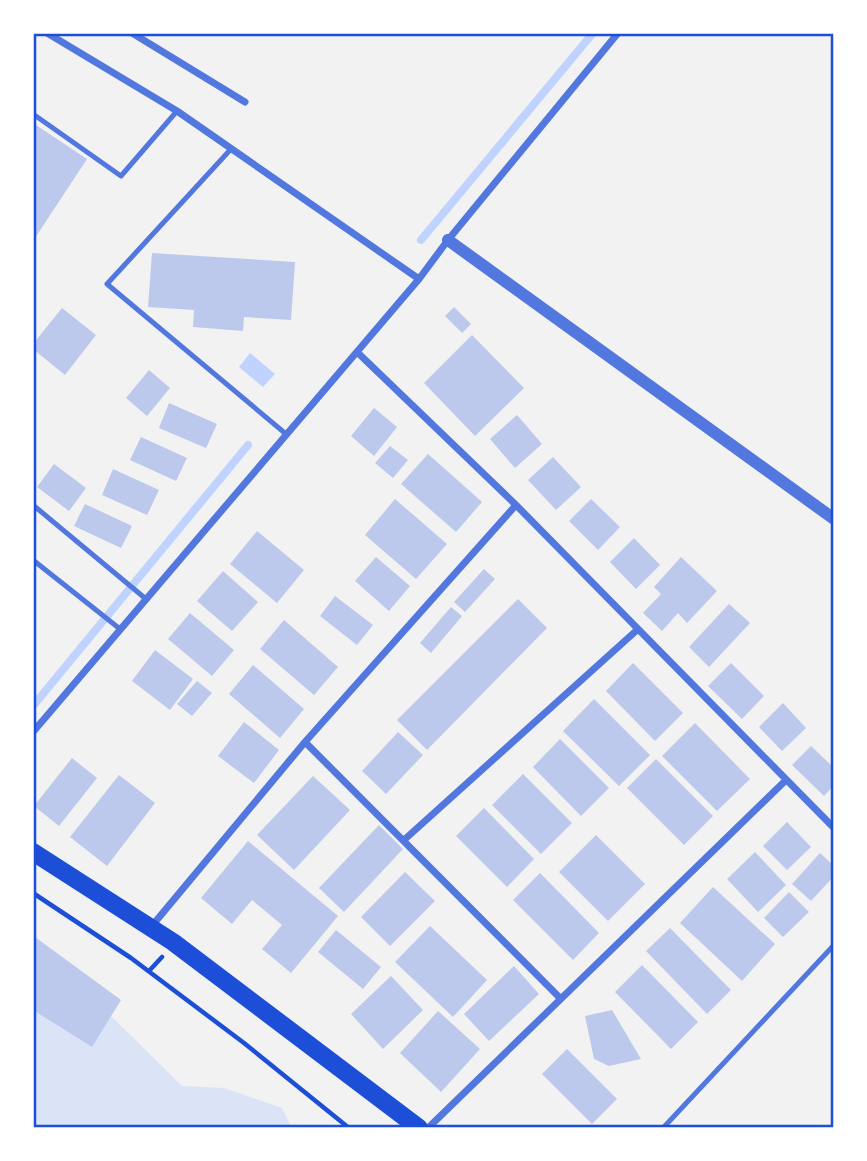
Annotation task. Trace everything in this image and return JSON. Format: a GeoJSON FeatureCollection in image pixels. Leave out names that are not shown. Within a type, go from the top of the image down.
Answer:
{"type":"FeatureCollection","features":[{"type":"Feature","properties":{"kind":"main road"},"geometry":{"type":"LineString","coordinates":[[33,852],[151,927],[419,1128]]}},
{"type":"Feature","properties":{"kind":"street"},"geometry":{"type":"LineString","coordinates":[[47,33],[177,111],[419,279]]}},
{"type":"Feature","properties":{"kind":"street"},"geometry":{"type":"LineString","coordinates":[[132,33],[245,102]]}},
{"type":"Feature","properties":{"kind":"street"},"geometry":{"type":"LineString","coordinates":[[33,732],[143,596],[419,279],[618,33]]}},
{"type":"Feature","properties":{"kind":"street"},"geometry":{"type":"LineString","coordinates":[[448,240],[834,519]]}},
{"type":"Feature","properties":{"kind":"street"},"geometry":{"type":"LineString","coordinates":[[357,352],[516,505],[834,828]]}},
{"type":"Feature","properties":{"kind":"street"},"geometry":{"type":"LineString","coordinates":[[151,927],[305,742],[516,505]]}},
{"type":"Feature","properties":{"kind":"street"},"geometry":{"type":"LineString","coordinates":[[404,840],[637,630]]}},
{"type":"Feature","properties":{"kind":"street"},"geometry":{"type":"LineString","coordinates":[[305,742],[560,998]]}},
{"type":"Feature","properties":{"kind":"street"},"geometry":{"type":"LineString","coordinates":[[428,1128],[785,780]]}},
{"type":"Feature","properties":{"kind":"lane"},"geometry":{"type":"LineString","coordinates":[[33,114],[121,176],[177,111]]}},
{"type":"Feature","properties":{"kind":"lane"},"geometry":{"type":"LineString","coordinates":[[231,149],[107,284],[286,434]]}},
{"type":"Feature","properties":{"kind":"lane"},"geometry":{"type":"LineString","coordinates":[[33,505],[143,596]]}},
{"type":"Feature","properties":{"kind":"lane"},"geometry":{"type":"LineString","coordinates":[[33,560],[117,627]]}},
{"type":"Feature","properties":{"kind":"lane"},"geometry":{"type":"LineString","coordinates":[[663,1128],[834,945]]}},
{"type":"Feature","properties":{"kind":"path"},"geometry":{"type":"LineString","coordinates":[[33,893],[131,958],[244,1043],[349,1128]]}},
{"type":"Feature","properties":{"kind":"shaded area"},"geometry":{"type":"Polygon","coordinates":[[[33,959],[112,1017],[182,1086],[224,1088],[282,1108],[292,1128],[33,1128],[33,959]]]}},
{"type":"Feature","properties":{"kind":"water"},"geometry":{"type":"Polygon","coordinates":[[[250,353],[275,374],[263,387],[239,367],[250,353]]]}},
{"type":"Feature","properties":{"kind":"building"},"geometry":{"type":"Polygon","coordinates":[[[33,123],[87,159],[33,241],[33,123]]]}},
{"type":"Feature","properties":{"kind":"building"},"geometry":{"type":"Polygon","coordinates":[[[152,253],[295,262],[291,320],[244,317],[243,331],[193,327],[194,310],[148,307],[152,253]]]}},
{"type":"Feature","properties":{"kind":"building"},"geometry":{"type":"Polygon","coordinates":[[[454,307],[471,324],[462,333],[445,316],[454,307]]]}},
{"type":"Feature","properties":{"kind":"building"},"geometry":{"type":"Polygon","coordinates":[[[62,308],[96,335],[65,375],[33,349],[33,344],[62,308]]]}},
{"type":"Feature","properties":{"kind":"building"},"geometry":{"type":"Polygon","coordinates":[[[472,335],[524,388],[475,436],[424,383],[472,335]]]}},
{"type":"Feature","properties":{"kind":"building"},"geometry":{"type":"Polygon","coordinates":[[[149,370],[170,388],[147,416],[126,398],[149,370]]]}},
{"type":"Feature","properties":{"kind":"building"},"geometry":{"type":"Polygon","coordinates":[[[169,403],[217,424],[206,448],[159,428],[169,403]]]}},
{"type":"Feature","properties":{"kind":"building"},"geometry":{"type":"Polygon","coordinates":[[[374,408],[397,427],[374,456],[351,436],[374,408]]]}},
{"type":"Feature","properties":{"kind":"building"},"geometry":{"type":"Polygon","coordinates":[[[517,415],[542,444],[515,468],[490,439],[517,415]]]}},
{"type":"Feature","properties":{"kind":"building"},"geometry":{"type":"Polygon","coordinates":[[[141,437],[187,458],[176,481],[130,460],[141,437]]]}},
{"type":"Feature","properties":{"kind":"building"},"geometry":{"type":"Polygon","coordinates":[[[390,446],[408,460],[393,478],[375,463],[390,446]]]}},
{"type":"Feature","properties":{"kind":"building"},"geometry":{"type":"Polygon","coordinates":[[[428,454],[482,502],[456,532],[401,484],[428,454]]]}},
{"type":"Feature","properties":{"kind":"building"},"geometry":{"type":"Polygon","coordinates":[[[553,457],[581,487],[556,510],[528,480],[553,457]]]}},
{"type":"Feature","properties":{"kind":"building"},"geometry":{"type":"Polygon","coordinates":[[[54,464],[86,488],[69,511],[37,487],[54,464]]]}},
{"type":"Feature","properties":{"kind":"building"},"geometry":{"type":"Polygon","coordinates":[[[113,469],[159,490],[147,515],[102,495],[113,469]]]}},
{"type":"Feature","properties":{"kind":"building"},"geometry":{"type":"Polygon","coordinates":[[[395,499],[447,544],[416,579],[365,535],[395,499]]]}},
{"type":"Feature","properties":{"kind":"building"},"geometry":{"type":"Polygon","coordinates":[[[591,499],[620,527],[598,550],[569,521],[591,499]]]}},
{"type":"Feature","properties":{"kind":"building"},"geometry":{"type":"Polygon","coordinates":[[[85,504],[132,526],[121,548],[74,526],[85,504]]]}},
{"type":"Feature","properties":{"kind":"building"},"geometry":{"type":"Polygon","coordinates":[[[257,531],[304,570],[277,603],[230,564],[257,531]]]}},
{"type":"Feature","properties":{"kind":"building"},"geometry":{"type":"Polygon","coordinates":[[[634,538],[660,565],[636,589],[610,562],[634,538]]]}},
{"type":"Feature","properties":{"kind":"building"},"geometry":{"type":"Polygon","coordinates":[[[376,557],[410,586],[389,611],[355,581],[376,557]]]}},
{"type":"Feature","properties":{"kind":"building"},"geometry":{"type":"Polygon","coordinates":[[[681,557],[717,591],[687,623],[678,613],[662,631],[643,613],[661,594],[654,587],[681,557]]]}},
{"type":"Feature","properties":{"kind":"building"},"geometry":{"type":"Polygon","coordinates":[[[484,569],[495,579],[465,612],[454,602],[484,569]]]}},
{"type":"Feature","properties":{"kind":"building"},"geometry":{"type":"Polygon","coordinates":[[[223,571],[258,602],[232,631],[197,601],[223,571]]]}},
{"type":"Feature","properties":{"kind":"building"},"geometry":{"type":"Polygon","coordinates":[[[335,596],[373,625],[357,645],[320,616],[335,596]]]}},
{"type":"Feature","properties":{"kind":"building"},"geometry":{"type":"Polygon","coordinates":[[[518,599],[547,628],[427,750],[397,720],[518,599]]]}},
{"type":"Feature","properties":{"kind":"building"},"geometry":{"type":"Polygon","coordinates":[[[729,604],[750,623],[709,667],[689,647],[729,604]]]}},
{"type":"Feature","properties":{"kind":"building"},"geometry":{"type":"Polygon","coordinates":[[[451,607],[462,616],[431,653],[420,643],[451,607]]]}},
{"type":"Feature","properties":{"kind":"building"},"geometry":{"type":"Polygon","coordinates":[[[190,613],[234,650],[212,676],[168,639],[190,613]]]}},
{"type":"Feature","properties":{"kind":"building"},"geometry":{"type":"Polygon","coordinates":[[[284,620],[338,667],[314,695],[260,649],[284,620]]]}},
{"type":"Feature","properties":{"kind":"building"},"geometry":{"type":"Polygon","coordinates":[[[155,650],[193,679],[170,710],[132,681],[155,650]]]}},
{"type":"Feature","properties":{"kind":"building"},"geometry":{"type":"Polygon","coordinates":[[[633,663],[683,713],[655,741],[606,691],[633,663]]]}},
{"type":"Feature","properties":{"kind":"building"},"geometry":{"type":"Polygon","coordinates":[[[731,663],[764,696],[742,719],[708,686],[731,663]]]}},
{"type":"Feature","properties":{"kind":"building"},"geometry":{"type":"Polygon","coordinates":[[[253,665],[304,709],[280,738],[229,694],[253,665]]]}},
{"type":"Feature","properties":{"kind":"building"},"geometry":{"type":"Polygon","coordinates":[[[197,681],[212,693],[192,716],[177,704],[197,681]]]}},
{"type":"Feature","properties":{"kind":"building"},"geometry":{"type":"Polygon","coordinates":[[[594,699],[650,755],[619,786],[563,731],[594,699]]]}},
{"type":"Feature","properties":{"kind":"building"},"geometry":{"type":"Polygon","coordinates":[[[783,703],[806,728],[782,751],[759,727],[783,703]]]}},
{"type":"Feature","properties":{"kind":"building"},"geometry":{"type":"Polygon","coordinates":[[[244,722],[279,750],[254,783],[218,756],[244,722]]]}},
{"type":"Feature","properties":{"kind":"building"},"geometry":{"type":"Polygon","coordinates":[[[695,723],[750,779],[717,811],[662,756],[695,723]]]}},
{"type":"Feature","properties":{"kind":"building"},"geometry":{"type":"Polygon","coordinates":[[[398,732],[423,755],[386,794],[362,771],[398,732]]]}},
{"type":"Feature","properties":{"kind":"building"},"geometry":{"type":"Polygon","coordinates":[[[560,739],[609,788],[581,816],[533,767],[560,739]]]}},
{"type":"Feature","properties":{"kind":"building"},"geometry":{"type":"Polygon","coordinates":[[[811,746],[834,768],[834,785],[824,796],[792,765],[811,746]]]}},
{"type":"Feature","properties":{"kind":"building"},"geometry":{"type":"Polygon","coordinates":[[[72,758],[97,778],[59,826],[34,806],[72,758]]]}},
{"type":"Feature","properties":{"kind":"building"},"geometry":{"type":"Polygon","coordinates":[[[656,759],[713,816],[684,845],[627,788],[656,759]]]}},
{"type":"Feature","properties":{"kind":"building"},"geometry":{"type":"Polygon","coordinates":[[[523,774],[572,823],[541,854],[492,805],[523,774]]]}},
{"type":"Feature","properties":{"kind":"building"},"geometry":{"type":"Polygon","coordinates":[[[119,775],[155,803],[107,866],[70,837],[119,775]]]}},
{"type":"Feature","properties":{"kind":"building"},"geometry":{"type":"Polygon","coordinates":[[[313,776],[350,810],[294,870],[257,835],[313,776]]]}},
{"type":"Feature","properties":{"kind":"building"},"geometry":{"type":"Polygon","coordinates":[[[484,808],[534,859],[507,887],[456,836],[484,808]]]}},
{"type":"Feature","properties":{"kind":"building"},"geometry":{"type":"Polygon","coordinates":[[[787,822],[811,847],[787,870],[763,846],[787,822]]]}},
{"type":"Feature","properties":{"kind":"building"},"geometry":{"type":"Polygon","coordinates":[[[379,825],[403,849],[344,912],[319,888],[379,825]]]}},
{"type":"Feature","properties":{"kind":"building"},"geometry":{"type":"Polygon","coordinates":[[[596,835],[645,884],[608,921],[559,872],[596,835]]]}},
{"type":"Feature","properties":{"kind":"building"},"geometry":{"type":"Polygon","coordinates":[[[248,841],[338,916],[291,973],[262,949],[282,925],[252,900],[232,924],[201,898],[248,841]]]}},
{"type":"Feature","properties":{"kind":"building"},"geometry":{"type":"Polygon","coordinates":[[[755,852],[786,885],[758,912],[727,879],[755,852]]]}},
{"type":"Feature","properties":{"kind":"building"},"geometry":{"type":"Polygon","coordinates":[[[820,853],[834,866],[834,876],[811,901],[792,884],[820,853]]]}},
{"type":"Feature","properties":{"kind":"building"},"geometry":{"type":"Polygon","coordinates":[[[405,872],[435,901],[390,946],[361,917],[405,872]]]}},
{"type":"Feature","properties":{"kind":"building"},"geometry":{"type":"Polygon","coordinates":[[[540,873],[599,933],[573,960],[513,900],[540,873]]]}},
{"type":"Feature","properties":{"kind":"building"},"geometry":{"type":"Polygon","coordinates":[[[713,887],[775,944],[742,981],[680,923],[713,887]]]}},
{"type":"Feature","properties":{"kind":"building"},"geometry":{"type":"Polygon","coordinates":[[[789,892],[809,912],[783,937],[764,918],[789,892]]]}},
{"type":"Feature","properties":{"kind":"building"},"geometry":{"type":"Polygon","coordinates":[[[430,926],[487,980],[453,1017],[395,962],[430,926]]]}},
{"type":"Feature","properties":{"kind":"building"},"geometry":{"type":"Polygon","coordinates":[[[670,928],[731,990],[707,1014],[646,951],[670,928]]]}},
{"type":"Feature","properties":{"kind":"building"},"geometry":{"type":"Polygon","coordinates":[[[336,930],[381,967],[363,989],[318,952],[336,930]]]}},
{"type":"Feature","properties":{"kind":"building"},"geometry":{"type":"Polygon","coordinates":[[[35,937],[121,1000],[92,1047],[33,1010],[35,937]]]}},
{"type":"Feature","properties":{"kind":"building"},"geometry":{"type":"Polygon","coordinates":[[[642,965],[698,1022],[671,1049],[615,992],[642,965]]]}},
{"type":"Feature","properties":{"kind":"building"},"geometry":{"type":"Polygon","coordinates":[[[514,966],[539,994],[489,1041],[464,1014],[514,966]]]}},
{"type":"Feature","properties":{"kind":"building"},"geometry":{"type":"Polygon","coordinates":[[[391,976],[423,1010],[383,1049],[351,1014],[391,976]]]}},
{"type":"Feature","properties":{"kind":"building"},"geometry":{"type":"Polygon","coordinates":[[[612,1010],[641,1059],[609,1066],[594,1059],[585,1016],[612,1010]]]}},
{"type":"Feature","properties":{"kind":"building"},"geometry":{"type":"Polygon","coordinates":[[[438,1011],[480,1049],[441,1092],[400,1053],[438,1011]]]}},
{"type":"Feature","properties":{"kind":"building"},"geometry":{"type":"Polygon","coordinates":[[[567,1049],[617,1099],[592,1124],[542,1074],[567,1049]]]}},
{"type":"Feature","properties":{"kind":"waterway"},"geometry":{"type":"LineString","coordinates":[[421,240],[593,33]]}},
{"type":"Feature","properties":{"kind":"waterway"},"geometry":{"type":"LineString","coordinates":[[33,706],[248,445]]}}]}
